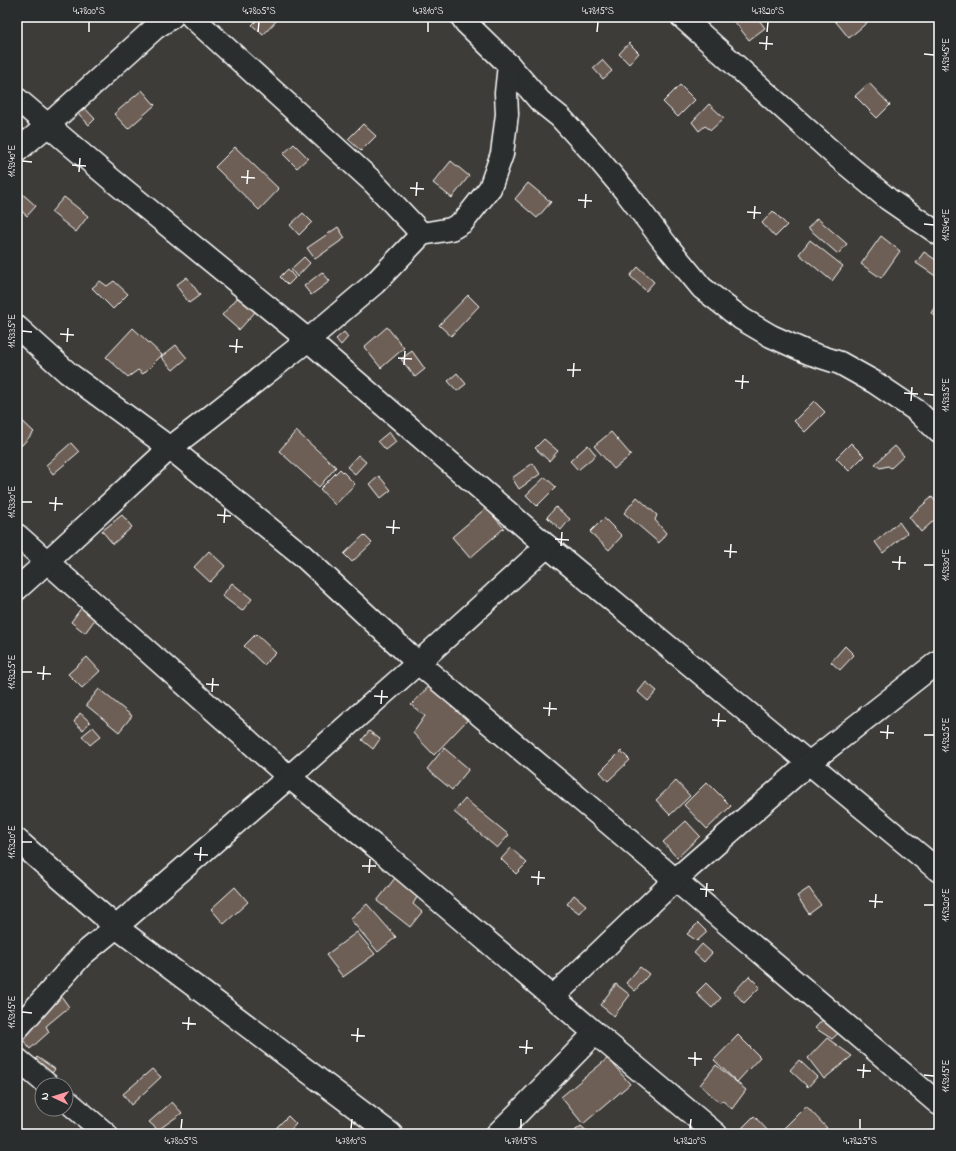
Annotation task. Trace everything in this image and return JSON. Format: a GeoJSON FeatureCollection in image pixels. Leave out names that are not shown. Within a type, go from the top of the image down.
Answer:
{"type":"FeatureCollection","features":[{"type":"Feature","properties":{"kind":"street"},"geometry":{"type":"LineString","coordinates":[[17,151],[48,125],[155,28],[172,17]]}},
{"type":"Feature","properties":{"kind":"street"},"geometry":{"type":"LineString","coordinates":[[192,17],[372,181],[422,234]]}},
{"type":"Feature","properties":{"kind":"street"},"geometry":{"type":"LineString","coordinates":[[462,17],[466,23],[510,65],[540,101],[560,117],[626,192],[668,247],[702,288],[742,319],[771,336],[810,353],[840,363],[874,382],[917,411],[939,432]]}},
{"type":"Feature","properties":{"kind":"street"},"geometry":{"type":"LineString","coordinates":[[682,17],[833,153],[888,199],[939,234]]}},
{"type":"Feature","properties":{"kind":"street"},"geometry":{"type":"LineString","coordinates":[[17,589],[170,448],[308,340],[375,283],[422,234],[451,229],[463,222],[490,188],[502,154],[507,114],[506,93],[510,65]]}},
{"type":"Feature","properties":{"kind":"street"},"geometry":{"type":"LineString","coordinates":[[17,99],[117,184],[308,340],[547,546],[939,871]]}},
{"type":"Feature","properties":{"kind":"street"},"geometry":{"type":"LineString","coordinates":[[17,327],[68,373],[170,448],[302,555],[418,663],[939,1104]]}},
{"type":"Feature","properties":{"kind":"street"},"geometry":{"type":"LineString","coordinates":[[17,535],[289,777],[381,851],[716,1134]]}},
{"type":"Feature","properties":{"kind":"street"},"geometry":{"type":"LineString","coordinates":[[17,1029],[82,955],[289,777],[547,546]]}},
{"type":"Feature","properties":{"kind":"street"},"geometry":{"type":"LineString","coordinates":[[552,996],[675,880],[809,763],[939,661]]}},
{"type":"Feature","properties":{"kind":"street"},"geometry":{"type":"LineString","coordinates":[[17,840],[116,927],[392,1134]]}},
{"type":"Feature","properties":{"kind":"street"},"geometry":{"type":"LineString","coordinates":[[497,1134],[595,1033]]}},
{"type":"Feature","properties":{"kind":"street"},"geometry":{"type":"LineString","coordinates":[[17,1058],[39,1077]]}},
{"type":"Feature","properties":{"kind":"street"},"geometry":{"type":"LineString","coordinates":[[74,1107],[106,1134]]}},
{"type":"Feature","properties":{"kind":"building"},"geometry":{"type":"Polygon","coordinates":[[[260,17],[280,17],[263,35],[252,25],[260,17]]]}},
{"type":"Feature","properties":{"kind":"building"},"geometry":{"type":"Polygon","coordinates":[[[731,17],[757,17],[765,28],[749,40],[731,17]]]}},
{"type":"Feature","properties":{"kind":"building"},"geometry":{"type":"Polygon","coordinates":[[[832,17],[867,17],[870,20],[849,38],[832,17]]]}},
{"type":"Feature","properties":{"kind":"building"},"geometry":{"type":"Polygon","coordinates":[[[629,43],[639,53],[629,64],[619,54],[629,43]]]}},
{"type":"Feature","properties":{"kind":"building"},"geometry":{"type":"Polygon","coordinates":[[[602,60],[612,71],[603,79],[593,68],[602,60]]]}},
{"type":"Feature","properties":{"kind":"building"},"geometry":{"type":"Polygon","coordinates":[[[869,83],[890,105],[877,118],[855,96],[869,83]]]}},
{"type":"Feature","properties":{"kind":"building"},"geometry":{"type":"Polygon","coordinates":[[[680,85],[695,100],[678,117],[663,102],[680,85]]]}},
{"type":"Feature","properties":{"kind":"building"},"geometry":{"type":"Polygon","coordinates":[[[142,90],[155,105],[128,129],[114,114],[142,90]]]}},
{"type":"Feature","properties":{"kind":"building"},"geometry":{"type":"Polygon","coordinates":[[[709,104],[724,118],[711,130],[705,126],[699,131],[692,122],[709,104]]]}},
{"type":"Feature","properties":{"kind":"building"},"geometry":{"type":"Polygon","coordinates":[[[82,105],[95,119],[89,125],[76,111],[82,105]]]}},
{"type":"Feature","properties":{"kind":"building"},"geometry":{"type":"Polygon","coordinates":[[[363,124],[376,136],[361,151],[348,139],[363,124]]]}},
{"type":"Feature","properties":{"kind":"building"},"geometry":{"type":"Polygon","coordinates":[[[294,144],[308,158],[297,168],[283,154],[294,144]]]}},
{"type":"Feature","properties":{"kind":"building"},"geometry":{"type":"Polygon","coordinates":[[[235,147],[279,189],[259,210],[215,167],[235,147]]]}},
{"type":"Feature","properties":{"kind":"building"},"geometry":{"type":"Polygon","coordinates":[[[451,161],[469,176],[452,198],[433,183],[451,161]]]}},
{"type":"Feature","properties":{"kind":"building"},"geometry":{"type":"Polygon","coordinates":[[[528,183],[551,202],[537,218],[515,199],[528,183]]]}},
{"type":"Feature","properties":{"kind":"building"},"geometry":{"type":"Polygon","coordinates":[[[17,189],[36,206],[27,216],[17,207],[17,189]]]}},
{"type":"Feature","properties":{"kind":"building"},"geometry":{"type":"Polygon","coordinates":[[[64,197],[88,216],[76,232],[51,212],[64,197]]]}},
{"type":"Feature","properties":{"kind":"building"},"geometry":{"type":"Polygon","coordinates":[[[773,211],[787,225],[775,237],[762,223],[773,211]]]}},
{"type":"Feature","properties":{"kind":"building"},"geometry":{"type":"Polygon","coordinates":[[[303,213],[312,222],[299,235],[290,225],[303,213]]]}},
{"type":"Feature","properties":{"kind":"building"},"geometry":{"type":"Polygon","coordinates":[[[817,218],[847,244],[838,254],[808,228],[817,218]]]}},
{"type":"Feature","properties":{"kind":"building"},"geometry":{"type":"Polygon","coordinates":[[[338,227],[345,238],[315,259],[307,248],[338,227]]]}},
{"type":"Feature","properties":{"kind":"building"},"geometry":{"type":"Polygon","coordinates":[[[881,236],[900,251],[881,278],[861,264],[881,236]]]}},
{"type":"Feature","properties":{"kind":"building"},"geometry":{"type":"Polygon","coordinates":[[[810,240],[843,266],[832,281],[799,254],[810,240]]]}},
{"type":"Feature","properties":{"kind":"building"},"geometry":{"type":"Polygon","coordinates":[[[924,252],[939,262],[939,274],[937,277],[916,263],[924,252]]]}},
{"type":"Feature","properties":{"kind":"building"},"geometry":{"type":"Polygon","coordinates":[[[304,257],[310,263],[297,277],[291,269],[304,257]]]}},
{"type":"Feature","properties":{"kind":"building"},"geometry":{"type":"Polygon","coordinates":[[[638,267],[654,282],[646,291],[630,276],[638,267]]]}},
{"type":"Feature","properties":{"kind":"building"},"geometry":{"type":"Polygon","coordinates":[[[288,269],[295,278],[288,285],[280,277],[288,269]]]}},
{"type":"Feature","properties":{"kind":"building"},"geometry":{"type":"Polygon","coordinates":[[[322,272],[330,281],[311,295],[304,286],[322,272]]]}},
{"type":"Feature","properties":{"kind":"building"},"geometry":{"type":"Polygon","coordinates":[[[187,277],[200,295],[189,303],[176,285],[187,277]]]}},
{"type":"Feature","properties":{"kind":"building"},"geometry":{"type":"Polygon","coordinates":[[[100,281],[107,286],[114,281],[128,294],[113,309],[92,288],[100,281]]]}},
{"type":"Feature","properties":{"kind":"building"},"geometry":{"type":"Polygon","coordinates":[[[468,295],[479,306],[451,336],[439,325],[468,295]]]}},
{"type":"Feature","properties":{"kind":"building"},"geometry":{"type":"Polygon","coordinates":[[[239,296],[256,311],[239,330],[222,315],[239,296]]]}},
{"type":"Feature","properties":{"kind":"building"},"geometry":{"type":"Polygon","coordinates":[[[939,300],[939,318],[931,313],[939,300]]]}},
{"type":"Feature","properties":{"kind":"building"},"geometry":{"type":"Polygon","coordinates":[[[387,327],[404,348],[381,368],[364,347],[387,327]]]}},
{"type":"Feature","properties":{"kind":"building"},"geometry":{"type":"Polygon","coordinates":[[[133,328],[162,355],[143,374],[138,370],[128,377],[106,357],[133,328]]]}},
{"type":"Feature","properties":{"kind":"building"},"geometry":{"type":"Polygon","coordinates":[[[344,332],[348,337],[341,345],[336,339],[344,332]]]}},
{"type":"Feature","properties":{"kind":"building"},"geometry":{"type":"Polygon","coordinates":[[[176,345],[187,358],[173,370],[161,357],[176,345]]]}},
{"type":"Feature","properties":{"kind":"building"},"geometry":{"type":"Polygon","coordinates":[[[412,351],[425,369],[415,377],[401,359],[412,351]]]}},
{"type":"Feature","properties":{"kind":"building"},"geometry":{"type":"Polygon","coordinates":[[[457,373],[466,384],[457,391],[448,381],[457,373]]]}},
{"type":"Feature","properties":{"kind":"building"},"geometry":{"type":"Polygon","coordinates":[[[814,401],[825,412],[805,432],[794,421],[814,401]]]}},
{"type":"Feature","properties":{"kind":"building"},"geometry":{"type":"Polygon","coordinates":[[[17,416],[34,432],[21,446],[17,442],[17,416]]]}},
{"type":"Feature","properties":{"kind":"building"},"geometry":{"type":"Polygon","coordinates":[[[296,431],[336,467],[319,487],[279,451],[296,431]]]}},
{"type":"Feature","properties":{"kind":"building"},"geometry":{"type":"Polygon","coordinates":[[[389,432],[396,442],[386,450],[378,441],[389,432]]]}},
{"type":"Feature","properties":{"kind":"building"},"geometry":{"type":"Polygon","coordinates":[[[611,432],[631,455],[614,469],[594,446],[611,432]]]}},
{"type":"Feature","properties":{"kind":"building"},"geometry":{"type":"Polygon","coordinates":[[[544,439],[558,451],[549,461],[535,448],[544,439]]]}},
{"type":"Feature","properties":{"kind":"building"},"geometry":{"type":"Polygon","coordinates":[[[71,443],[79,452],[53,474],[46,465],[71,443]]]}},
{"type":"Feature","properties":{"kind":"building"},"geometry":{"type":"Polygon","coordinates":[[[851,443],[864,456],[849,471],[836,458],[851,443]]]}},
{"type":"Feature","properties":{"kind":"building"},"geometry":{"type":"Polygon","coordinates":[[[588,445],[596,455],[578,470],[570,461],[588,445]]]}},
{"type":"Feature","properties":{"kind":"building"},"geometry":{"type":"Polygon","coordinates":[[[895,446],[904,456],[891,468],[888,466],[880,468],[875,464],[895,446]]]}},
{"type":"Feature","properties":{"kind":"building"},"geometry":{"type":"Polygon","coordinates":[[[358,455],[366,462],[355,474],[347,467],[358,455]]]}},
{"type":"Feature","properties":{"kind":"building"},"geometry":{"type":"Polygon","coordinates":[[[533,463],[540,474],[519,489],[512,478],[533,463]]]}},
{"type":"Feature","properties":{"kind":"building"},"geometry":{"type":"Polygon","coordinates":[[[340,469],[355,484],[335,505],[320,489],[340,469]]]}},
{"type":"Feature","properties":{"kind":"building"},"geometry":{"type":"Polygon","coordinates":[[[379,476],[391,490],[381,498],[370,484],[379,476]]]}},
{"type":"Feature","properties":{"kind":"building"},"geometry":{"type":"Polygon","coordinates":[[[545,477],[556,487],[537,506],[526,495],[545,477]]]}},
{"type":"Feature","properties":{"kind":"building"},"geometry":{"type":"Polygon","coordinates":[[[637,497],[657,515],[655,520],[666,533],[659,543],[624,513],[637,497]]]}},
{"type":"Feature","properties":{"kind":"building"},"geometry":{"type":"Polygon","coordinates":[[[932,497],[939,506],[939,516],[921,532],[909,517],[932,497]]]}},
{"type":"Feature","properties":{"kind":"building"},"geometry":{"type":"Polygon","coordinates":[[[556,507],[570,519],[561,530],[547,517],[556,507]]]}},
{"type":"Feature","properties":{"kind":"building"},"geometry":{"type":"Polygon","coordinates":[[[486,508],[504,528],[470,558],[452,537],[486,508]]]}},
{"type":"Feature","properties":{"kind":"building"},"geometry":{"type":"Polygon","coordinates":[[[122,515],[132,527],[113,544],[102,531],[122,515]]]}},
{"type":"Feature","properties":{"kind":"building"},"geometry":{"type":"Polygon","coordinates":[[[604,518],[622,536],[609,550],[590,532],[604,518]]]}},
{"type":"Feature","properties":{"kind":"building"},"geometry":{"type":"Polygon","coordinates":[[[899,522],[907,533],[883,553],[875,542],[899,522]]]}},
{"type":"Feature","properties":{"kind":"building"},"geometry":{"type":"Polygon","coordinates":[[[364,535],[372,543],[352,562],[344,554],[364,535]]]}},
{"type":"Feature","properties":{"kind":"building"},"geometry":{"type":"Polygon","coordinates":[[[209,551],[225,566],[210,582],[194,567],[209,551]]]}},
{"type":"Feature","properties":{"kind":"building"},"geometry":{"type":"Polygon","coordinates":[[[232,583],[252,599],[242,611],[222,596],[232,583]]]}},
{"type":"Feature","properties":{"kind":"building"},"geometry":{"type":"Polygon","coordinates":[[[82,607],[96,618],[85,633],[71,622],[82,607]]]}},
{"type":"Feature","properties":{"kind":"building"},"geometry":{"type":"Polygon","coordinates":[[[256,634],[276,653],[264,665],[244,646],[256,634]]]}},
{"type":"Feature","properties":{"kind":"building"},"geometry":{"type":"Polygon","coordinates":[[[845,646],[854,655],[840,670],[831,662],[845,646]]]}},
{"type":"Feature","properties":{"kind":"building"},"geometry":{"type":"Polygon","coordinates":[[[87,657],[100,671],[82,688],[68,674],[87,657]]]}},
{"type":"Feature","properties":{"kind":"building"},"geometry":{"type":"Polygon","coordinates":[[[436,679],[474,713],[434,755],[413,733],[425,716],[411,705],[436,679]]]}},
{"type":"Feature","properties":{"kind":"building"},"geometry":{"type":"Polygon","coordinates":[[[646,682],[657,691],[648,701],[638,692],[646,682]]]}},
{"type":"Feature","properties":{"kind":"building"},"geometry":{"type":"Polygon","coordinates":[[[99,689],[132,716],[119,732],[86,705],[99,689]]]}},
{"type":"Feature","properties":{"kind":"building"},"geometry":{"type":"Polygon","coordinates":[[[80,713],[90,722],[83,730],[74,722],[80,713]]]}},
{"type":"Feature","properties":{"kind":"building"},"geometry":{"type":"Polygon","coordinates":[[[93,727],[101,736],[90,745],[82,736],[93,727]]]}},
{"type":"Feature","properties":{"kind":"building"},"geometry":{"type":"Polygon","coordinates":[[[369,731],[380,739],[373,749],[362,740],[369,731]]]}},
{"type":"Feature","properties":{"kind":"building"},"geometry":{"type":"Polygon","coordinates":[[[444,748],[469,769],[452,790],[427,769],[444,748]]]}},
{"type":"Feature","properties":{"kind":"building"},"geometry":{"type":"Polygon","coordinates":[[[621,751],[630,760],[608,781],[600,772],[621,751]]]}},
{"type":"Feature","properties":{"kind":"building"},"geometry":{"type":"Polygon","coordinates":[[[676,781],[690,796],[670,815],[656,800],[676,781]]]}},
{"type":"Feature","properties":{"kind":"building"},"geometry":{"type":"Polygon","coordinates":[[[707,782],[731,806],[707,829],[684,805],[707,782]]]}},
{"type":"Feature","properties":{"kind":"building"},"geometry":{"type":"Polygon","coordinates":[[[465,799],[509,835],[497,848],[454,812],[465,799]]]}},
{"type":"Feature","properties":{"kind":"building"},"geometry":{"type":"Polygon","coordinates":[[[686,821],[700,836],[677,858],[663,842],[686,821]]]}},
{"type":"Feature","properties":{"kind":"building"},"geometry":{"type":"Polygon","coordinates":[[[511,848],[527,863],[516,874],[501,859],[511,848]]]}},
{"type":"Feature","properties":{"kind":"building"},"geometry":{"type":"Polygon","coordinates":[[[399,873],[420,892],[413,904],[422,912],[410,927],[377,901],[399,873]]]}},
{"type":"Feature","properties":{"kind":"building"},"geometry":{"type":"Polygon","coordinates":[[[235,887],[248,902],[224,924],[211,909],[235,887]]]}},
{"type":"Feature","properties":{"kind":"building"},"geometry":{"type":"Polygon","coordinates":[[[809,888],[821,905],[809,914],[797,896],[809,888]]]}},
{"type":"Feature","properties":{"kind":"building"},"geometry":{"type":"Polygon","coordinates":[[[574,895],[586,905],[579,913],[567,904],[574,895]]]}},
{"type":"Feature","properties":{"kind":"building"},"geometry":{"type":"Polygon","coordinates":[[[367,904],[396,937],[378,952],[350,919],[367,904]]]}},
{"type":"Feature","properties":{"kind":"building"},"geometry":{"type":"Polygon","coordinates":[[[698,923],[707,932],[697,941],[687,934],[698,923]]]}},
{"type":"Feature","properties":{"kind":"building"},"geometry":{"type":"Polygon","coordinates":[[[357,932],[375,954],[343,977],[326,955],[357,932]]]}},
{"type":"Feature","properties":{"kind":"building"},"geometry":{"type":"Polygon","coordinates":[[[702,944],[712,953],[704,962],[694,953],[702,944]]]}},
{"type":"Feature","properties":{"kind":"building"},"geometry":{"type":"Polygon","coordinates":[[[640,967],[649,974],[635,991],[626,983],[640,967]]]}},
{"type":"Feature","properties":{"kind":"building"},"geometry":{"type":"Polygon","coordinates":[[[749,976],[760,987],[744,1003],[734,992],[749,976]]]}},
{"type":"Feature","properties":{"kind":"building"},"geometry":{"type":"Polygon","coordinates":[[[706,983],[721,998],[712,1008],[696,993],[706,983]]]}},
{"type":"Feature","properties":{"kind":"building"},"geometry":{"type":"Polygon","coordinates":[[[616,984],[630,995],[614,1016],[600,1005],[616,984]]]}},
{"type":"Feature","properties":{"kind":"building"},"geometry":{"type":"Polygon","coordinates":[[[56,989],[69,1007],[46,1026],[49,1032],[30,1049],[17,1032],[56,989]]]}},
{"type":"Feature","properties":{"kind":"building"},"geometry":{"type":"Polygon","coordinates":[[[829,1013],[845,1027],[832,1039],[815,1028],[829,1013]]]}},
{"type":"Feature","properties":{"kind":"building"},"geometry":{"type":"Polygon","coordinates":[[[738,1035],[760,1057],[737,1082],[714,1060],[738,1035]]]}},
{"type":"Feature","properties":{"kind":"building"},"geometry":{"type":"Polygon","coordinates":[[[827,1038],[852,1056],[824,1079],[808,1058],[827,1038]]]}},
{"type":"Feature","properties":{"kind":"building"},"geometry":{"type":"Polygon","coordinates":[[[37,1057],[55,1069],[49,1077],[45,1077],[30,1067],[37,1057]]]}},
{"type":"Feature","properties":{"kind":"building"},"geometry":{"type":"Polygon","coordinates":[[[608,1058],[630,1084],[583,1124],[561,1097],[608,1058]]]}},
{"type":"Feature","properties":{"kind":"building"},"geometry":{"type":"Polygon","coordinates":[[[799,1060],[817,1077],[808,1087],[790,1070],[799,1060]]]}},
{"type":"Feature","properties":{"kind":"building"},"geometry":{"type":"Polygon","coordinates":[[[716,1065],[746,1090],[732,1109],[723,1101],[719,1102],[700,1085],[716,1065]]]}},
{"type":"Feature","properties":{"kind":"building"},"geometry":{"type":"Polygon","coordinates":[[[152,1069],[161,1077],[131,1105],[123,1094],[152,1069]]]}},
{"type":"Feature","properties":{"kind":"building"},"geometry":{"type":"Polygon","coordinates":[[[172,1102],[182,1113],[158,1130],[149,1122],[172,1102]]]}},
{"type":"Feature","properties":{"kind":"building"},"geometry":{"type":"Polygon","coordinates":[[[806,1106],[827,1128],[820,1134],[782,1134],[780,1132],[806,1106]]]}},
{"type":"Feature","properties":{"kind":"building"},"geometry":{"type":"Polygon","coordinates":[[[288,1116],[296,1124],[287,1134],[275,1134],[272,1132],[288,1116]]]}},
{"type":"Feature","properties":{"kind":"building"},"geometry":{"type":"Polygon","coordinates":[[[754,1116],[769,1132],[767,1134],[749,1134],[742,1128],[754,1116]]]}},
{"type":"Feature","properties":{"kind":"building"},"geometry":{"type":"Polygon","coordinates":[[[581,1126],[590,1134],[571,1134],[581,1126]]]}}]}
